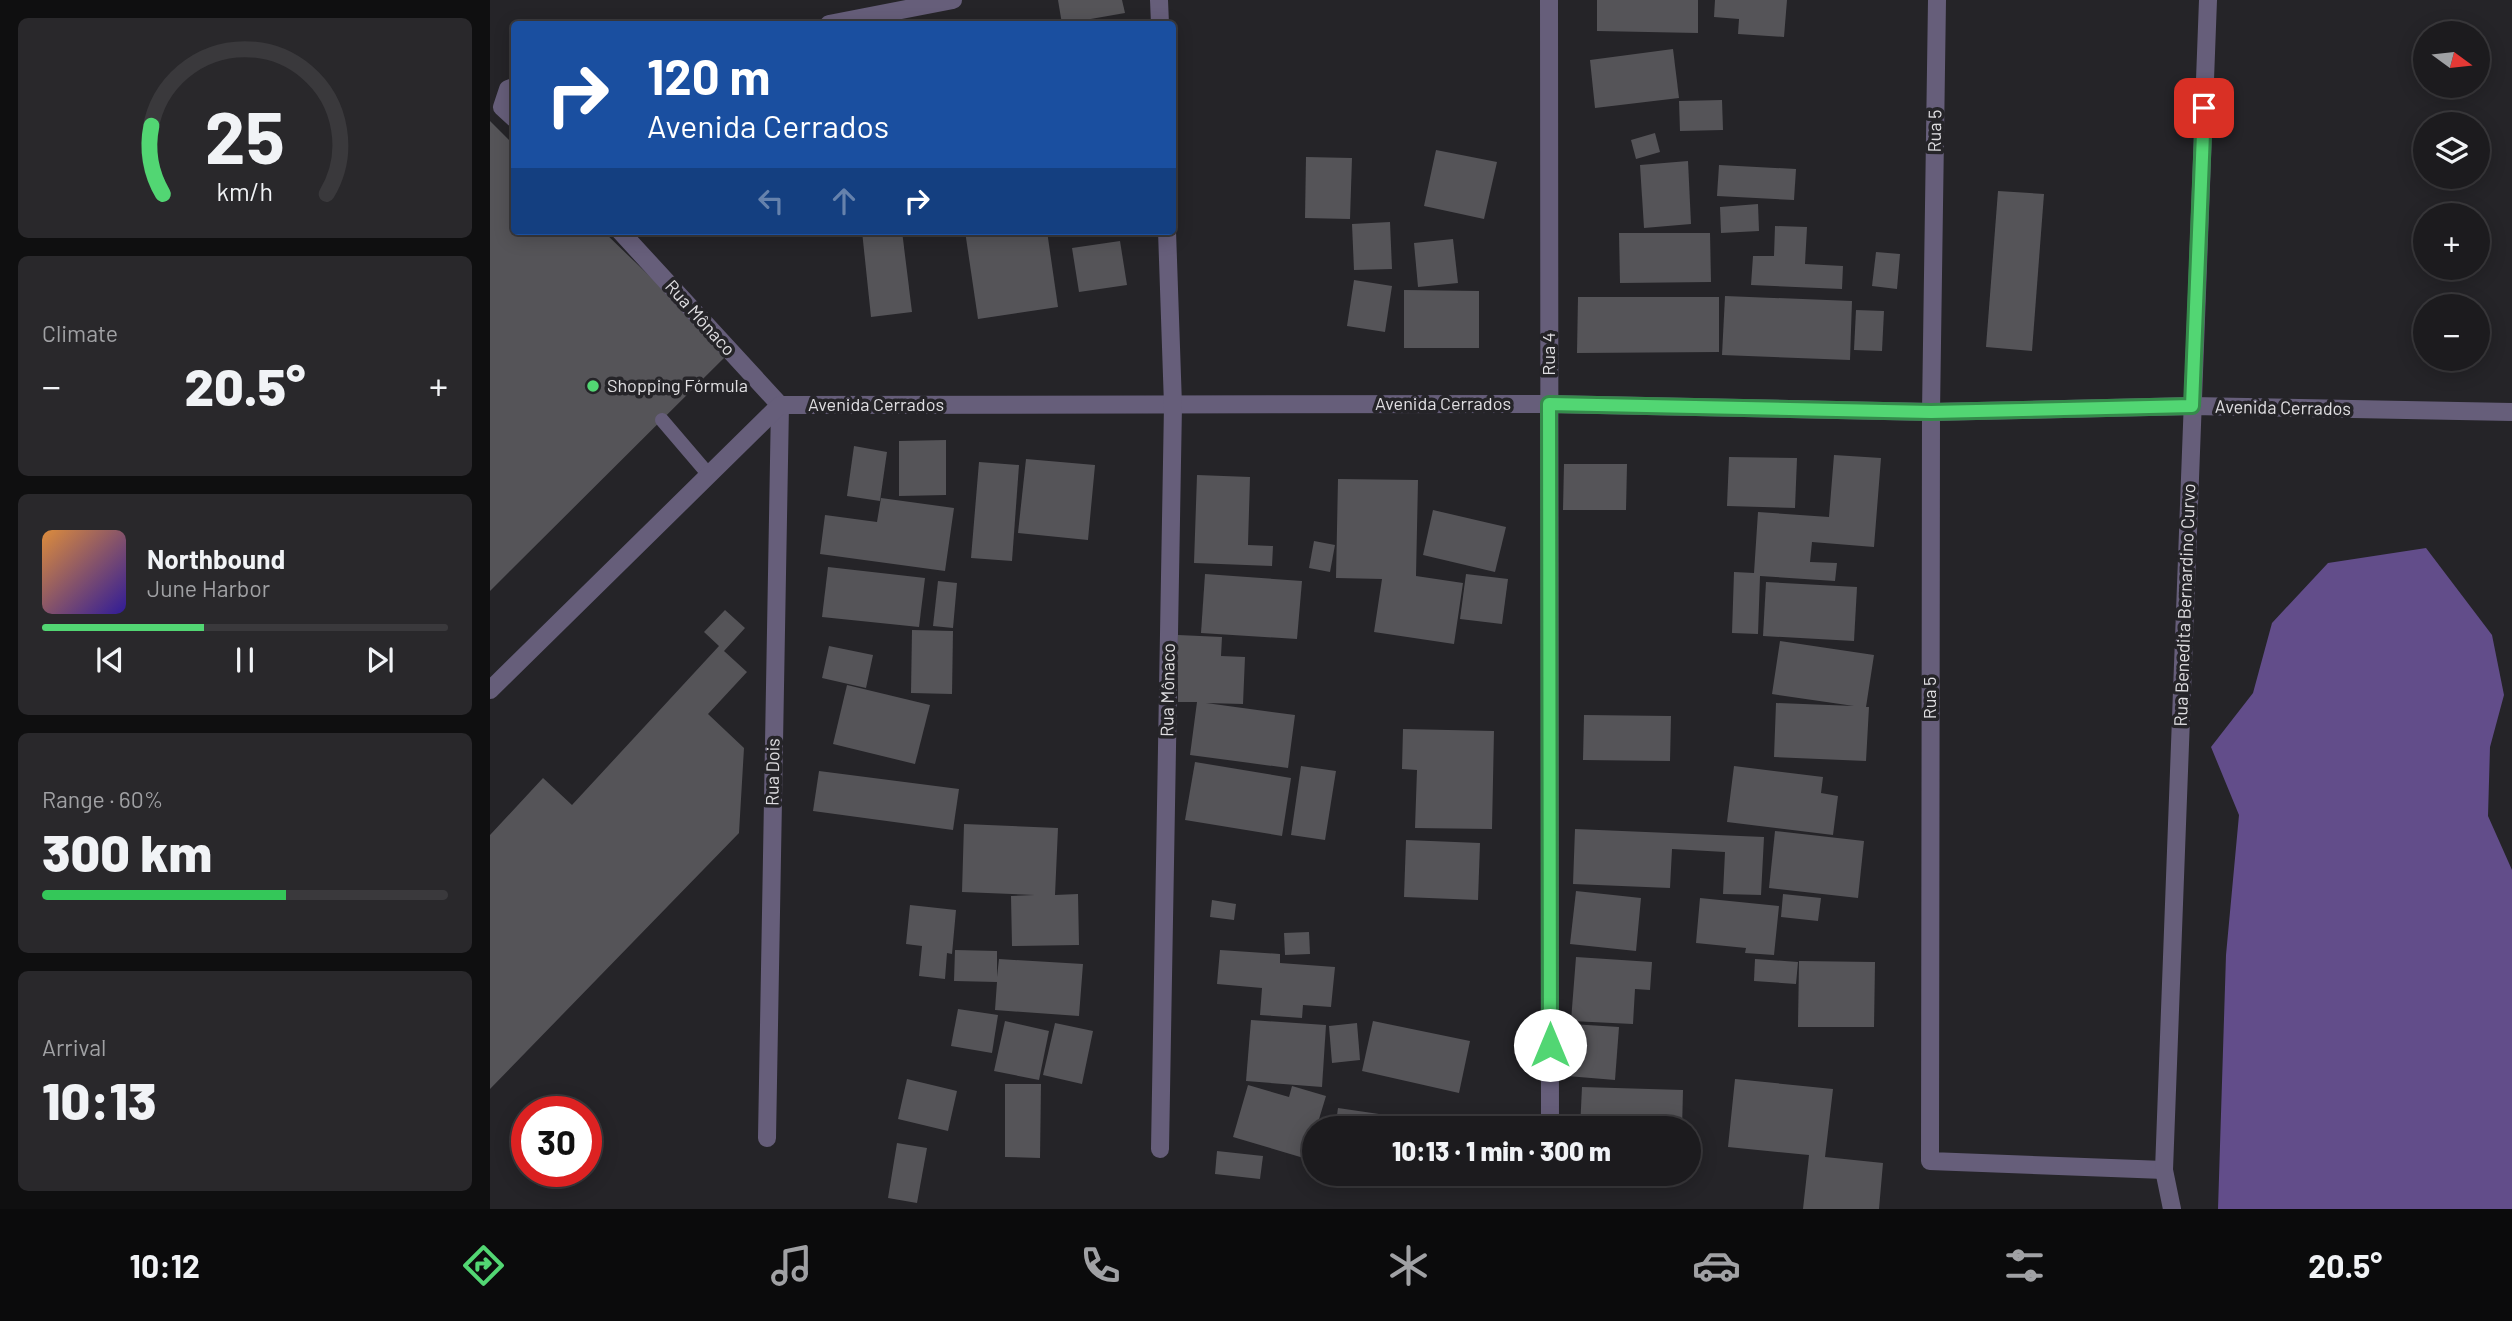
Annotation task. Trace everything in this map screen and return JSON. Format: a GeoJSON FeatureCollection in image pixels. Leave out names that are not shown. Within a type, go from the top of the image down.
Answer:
{"type":"FeatureCollection","features":[{"type":"Feature","properties":{"kind":"street"},"geometry":{"type":"LineString","coordinates":[[844,21],[953,0]]}},
{"type":"Feature","properties":{"kind":"street"},"geometry":{"type":"LineString","coordinates":[[1158,0],[1160,21]]}},
{"type":"Feature","properties":{"kind":"street","name":"Rua 4"},"geometry":{"type":"LineString","coordinates":[[1549,0],[1550,1116]]}},
{"type":"Feature","properties":{"kind":"street","name":"Rua 5"},"geometry":{"type":"LineString","coordinates":[[1937,0],[1931,412],[1930,1161],[2164,1170]]}},
{"type":"Feature","properties":{"kind":"street","name":"Rua Benedita Bernardino Curvo"},"geometry":{"type":"LineString","coordinates":[[2172,1209],[2164,1170],[2208,0]]}},
{"type":"Feature","properties":{"kind":"street"},"geometry":{"type":"LineString","coordinates":[[511,88],[508,89],[502,107],[511,115]]}},
{"type":"Feature","properties":{"kind":"street","name":"Rua Mônaco"},"geometry":{"type":"LineString","coordinates":[[624,235],[780,405]]}},
{"type":"Feature","properties":{"kind":"street","name":"Rua Mônaco"},"geometry":{"type":"LineString","coordinates":[[1160,1149],[1173,405],[1167,235]]}},
{"type":"Feature","properties":{"kind":"street","name":"Avenida Cerrados"},"geometry":{"type":"LineString","coordinates":[[780,405],[1549,404],[1931,412],[2192,406],[2512,412]]}},
{"type":"Feature","properties":{"kind":"street"},"geometry":{"type":"LineString","coordinates":[[490,690],[780,405]]}},
{"type":"Feature","properties":{"kind":"street","name":"Rua Dois"},"geometry":{"type":"LineString","coordinates":[[767,1138],[780,405]]}},
{"type":"Feature","properties":{"kind":"lane"},"geometry":{"type":"LineString","coordinates":[[662,420],[709,475]]}},
{"type":"Feature","properties":{"kind":"shaded area"},"geometry":{"type":"Polygon","coordinates":[[[2426,548],[2492,635],[2504,695],[2490,747],[2488,816],[2512,870],[2512,1209],[2218,1209],[2226,955],[2239,815],[2211,747],[2253,693],[2272,623],[2328,563],[2426,548]]]}},
{"type":"Feature","properties":{"kind":"building"},"geometry":{"type":"Polygon","coordinates":[[[1058,0],[1122,0],[1125,13],[1079,21],[1062,21],[1058,0]]]}},
{"type":"Feature","properties":{"kind":"building"},"geometry":{"type":"Polygon","coordinates":[[[1597,0],[1698,0],[1698,33],[1597,31],[1597,0]]]}},
{"type":"Feature","properties":{"kind":"building"},"geometry":{"type":"Polygon","coordinates":[[[1715,0],[1787,0],[1784,37],[1738,34],[1739,19],[1714,17],[1715,0]]]}},
{"type":"Feature","properties":{"kind":"building"},"geometry":{"type":"Polygon","coordinates":[[[1673,49],[1679,98],[1595,108],[1590,60],[1673,49]]]}},
{"type":"Feature","properties":{"kind":"building"},"geometry":{"type":"Polygon","coordinates":[[[1722,100],[1723,130],[1680,131],[1679,101],[1722,100]]]}},
{"type":"Feature","properties":{"kind":"building","name":"Shopping Fórmula"},"geometry":{"type":"Polygon","coordinates":[[[490,121],[511,142],[511,235],[607,235],[729,353],[490,591],[490,121]]]}},
{"type":"Feature","properties":{"kind":"building"},"geometry":{"type":"Polygon","coordinates":[[[1655,133],[1660,152],[1636,159],[1631,140],[1655,133]]]}},
{"type":"Feature","properties":{"kind":"building"},"geometry":{"type":"Polygon","coordinates":[[[1436,150],[1497,162],[1484,219],[1424,206],[1436,150]]]}},
{"type":"Feature","properties":{"kind":"building"},"geometry":{"type":"Polygon","coordinates":[[[1306,157],[1352,158],[1350,219],[1305,218],[1306,157]]]}},
{"type":"Feature","properties":{"kind":"building"},"geometry":{"type":"Polygon","coordinates":[[[1688,161],[1691,224],[1644,228],[1640,165],[1688,161]]]}},
{"type":"Feature","properties":{"kind":"building"},"geometry":{"type":"Polygon","coordinates":[[[1719,165],[1796,169],[1794,200],[1717,196],[1719,165]]]}},
{"type":"Feature","properties":{"kind":"building"},"geometry":{"type":"Polygon","coordinates":[[[1998,191],[2044,194],[2032,351],[1986,347],[1998,191]]]}},
{"type":"Feature","properties":{"kind":"building"},"geometry":{"type":"Polygon","coordinates":[[[1758,204],[1759,231],[1721,233],[1720,207],[1758,204]]]}},
{"type":"Feature","properties":{"kind":"building"},"geometry":{"type":"Polygon","coordinates":[[[1390,222],[1392,269],[1354,270],[1352,224],[1390,222]]]}},
{"type":"Feature","properties":{"kind":"building"},"geometry":{"type":"Polygon","coordinates":[[[1775,226],[1807,227],[1805,264],[1843,266],[1842,289],[1751,285],[1753,256],[1774,256],[1775,226]]]}},
{"type":"Feature","properties":{"kind":"building"},"geometry":{"type":"Polygon","coordinates":[[[1619,233],[1710,233],[1711,282],[1620,283],[1619,233]]]}},
{"type":"Feature","properties":{"kind":"building"},"geometry":{"type":"Polygon","coordinates":[[[862,235],[902,235],[912,312],[871,317],[862,235]]]}},
{"type":"Feature","properties":{"kind":"building"},"geometry":{"type":"Polygon","coordinates":[[[966,235],[1048,235],[1058,307],[978,319],[966,235]]]}},
{"type":"Feature","properties":{"kind":"building"},"geometry":{"type":"Polygon","coordinates":[[[1453,239],[1458,283],[1418,287],[1414,243],[1453,239]]]}},
{"type":"Feature","properties":{"kind":"building"},"geometry":{"type":"Polygon","coordinates":[[[1120,241],[1127,285],[1079,292],[1072,248],[1120,241]]]}},
{"type":"Feature","properties":{"kind":"building"},"geometry":{"type":"Polygon","coordinates":[[[1876,252],[1900,254],[1897,289],[1872,286],[1876,252]]]}},
{"type":"Feature","properties":{"kind":"building"},"geometry":{"type":"Polygon","coordinates":[[[1354,280],[1392,286],[1385,332],[1347,326],[1354,280]]]}},
{"type":"Feature","properties":{"kind":"building"},"geometry":{"type":"Polygon","coordinates":[[[1404,290],[1479,291],[1479,348],[1404,348],[1404,290]]]}},
{"type":"Feature","properties":{"kind":"building"},"geometry":{"type":"Polygon","coordinates":[[[1725,296],[1852,301],[1850,360],[1722,355],[1725,296]]]}},
{"type":"Feature","properties":{"kind":"building"},"geometry":{"type":"Polygon","coordinates":[[[1578,297],[1719,297],[1719,352],[1577,353],[1578,297]]]}},
{"type":"Feature","properties":{"kind":"building"},"geometry":{"type":"Polygon","coordinates":[[[1856,310],[1884,311],[1882,351],[1854,350],[1856,310]]]}},
{"type":"Feature","properties":{"kind":"building"},"geometry":{"type":"Polygon","coordinates":[[[946,440],[946,495],[899,496],[899,441],[946,440]]]}},
{"type":"Feature","properties":{"kind":"building"},"geometry":{"type":"Polygon","coordinates":[[[854,446],[887,452],[880,501],[847,496],[854,446]]]}},
{"type":"Feature","properties":{"kind":"building"},"geometry":{"type":"Polygon","coordinates":[[[1834,455],[1881,458],[1874,547],[1812,542],[1810,562],[1837,563],[1835,581],[1760,576],[1758,634],[1732,633],[1734,572],[1754,573],[1758,512],[1829,517],[1834,455]]]}},
{"type":"Feature","properties":{"kind":"building"},"geometry":{"type":"Polygon","coordinates":[[[1729,457],[1797,458],[1795,508],[1727,506],[1729,457]]]}},
{"type":"Feature","properties":{"kind":"building"},"geometry":{"type":"Polygon","coordinates":[[[1026,459],[1095,465],[1088,540],[1018,533],[1026,459]]]}},
{"type":"Feature","properties":{"kind":"building"},"geometry":{"type":"Polygon","coordinates":[[[979,462],[1019,465],[1012,561],[971,558],[979,462]]]}},
{"type":"Feature","properties":{"kind":"building"},"geometry":{"type":"Polygon","coordinates":[[[1564,464],[1627,464],[1626,510],[1563,510],[1564,464]]]}},
{"type":"Feature","properties":{"kind":"building"},"geometry":{"type":"Polygon","coordinates":[[[1197,475],[1250,477],[1248,545],[1273,546],[1272,566],[1194,563],[1197,475]]]}},
{"type":"Feature","properties":{"kind":"building"},"geometry":{"type":"Polygon","coordinates":[[[1338,479],[1418,480],[1416,576],[1463,583],[1454,644],[1374,632],[1382,579],[1336,578],[1338,479]]]}},
{"type":"Feature","properties":{"kind":"building"},"geometry":{"type":"Polygon","coordinates":[[[881,498],[954,508],[945,571],[820,554],[825,515],[877,522],[881,498]]]}},
{"type":"Feature","properties":{"kind":"building"},"geometry":{"type":"Polygon","coordinates":[[[1433,510],[1506,527],[1495,572],[1423,555],[1433,510]]]}},
{"type":"Feature","properties":{"kind":"building"},"geometry":{"type":"Polygon","coordinates":[[[1314,541],[1335,545],[1330,572],[1309,568],[1314,541]]]}},
{"type":"Feature","properties":{"kind":"building"},"geometry":{"type":"Polygon","coordinates":[[[828,567],[925,578],[919,627],[822,617],[828,567]]]}},
{"type":"Feature","properties":{"kind":"building"},"geometry":{"type":"Polygon","coordinates":[[[1205,574],[1302,581],[1297,639],[1201,633],[1205,574]]]}},
{"type":"Feature","properties":{"kind":"building"},"geometry":{"type":"Polygon","coordinates":[[[1466,574],[1508,579],[1502,624],[1460,619],[1466,574]]]}},
{"type":"Feature","properties":{"kind":"building"},"geometry":{"type":"Polygon","coordinates":[[[938,581],[957,583],[953,628],[933,626],[938,581]]]}},
{"type":"Feature","properties":{"kind":"building"},"geometry":{"type":"Polygon","coordinates":[[[1766,582],[1857,587],[1854,641],[1763,636],[1766,582]]]}},
{"type":"Feature","properties":{"kind":"building"},"geometry":{"type":"Polygon","coordinates":[[[725,610],[745,628],[724,651],[747,672],[708,714],[744,748],[739,833],[490,1089],[490,835],[543,778],[572,805],[719,646],[704,632],[725,610]]]}},
{"type":"Feature","properties":{"kind":"building"},"geometry":{"type":"Polygon","coordinates":[[[912,630],[953,631],[952,694],[911,693],[912,630]]]}},
{"type":"Feature","properties":{"kind":"building"},"geometry":{"type":"Polygon","coordinates":[[[1178,635],[1222,637],[1221,656],[1245,657],[1243,704],[1206,703],[1295,715],[1288,768],[1190,755],[1197,702],[1178,702],[1178,635]]]}},
{"type":"Feature","properties":{"kind":"building"},"geometry":{"type":"Polygon","coordinates":[[[1780,641],[1874,655],[1866,707],[1869,707],[1866,761],[1774,757],[1776,703],[1854,706],[1772,694],[1780,641]]]}},
{"type":"Feature","properties":{"kind":"building"},"geometry":{"type":"Polygon","coordinates":[[[829,646],[873,655],[866,688],[822,678],[829,646]]]}},
{"type":"Feature","properties":{"kind":"building"},"geometry":{"type":"Polygon","coordinates":[[[847,685],[930,705],[915,764],[833,744],[847,685]]]}},
{"type":"Feature","properties":{"kind":"building"},"geometry":{"type":"Polygon","coordinates":[[[1584,715],[1671,716],[1670,761],[1583,760],[1584,715]]]}},
{"type":"Feature","properties":{"kind":"building"},"geometry":{"type":"Polygon","coordinates":[[[1403,729],[1494,731],[1492,829],[1415,828],[1417,770],[1402,769],[1403,729]]]}},
{"type":"Feature","properties":{"kind":"building"},"geometry":{"type":"Polygon","coordinates":[[[1195,762],[1291,778],[1282,836],[1185,820],[1195,762]]]}},
{"type":"Feature","properties":{"kind":"building"},"geometry":{"type":"Polygon","coordinates":[[[1301,766],[1336,771],[1325,840],[1291,835],[1301,766]]]}},
{"type":"Feature","properties":{"kind":"building"},"geometry":{"type":"Polygon","coordinates":[[[1734,766],[1823,777],[1821,793],[1838,796],[1833,835],[1727,822],[1734,766]]]}},
{"type":"Feature","properties":{"kind":"building"},"geometry":{"type":"Polygon","coordinates":[[[819,771],[959,789],[953,830],[813,811],[819,771]]]}},
{"type":"Feature","properties":{"kind":"building"},"geometry":{"type":"Polygon","coordinates":[[[964,824],[1058,828],[1055,895],[1078,894],[1079,945],[1012,946],[1011,896],[1035,895],[962,892],[964,824]]]}},
{"type":"Feature","properties":{"kind":"building"},"geometry":{"type":"Polygon","coordinates":[[[1575,829],[1764,837],[1761,895],[1723,894],[1725,852],[1672,849],[1670,888],[1573,884],[1575,829]]]}},
{"type":"Feature","properties":{"kind":"building"},"geometry":{"type":"Polygon","coordinates":[[[1775,831],[1864,841],[1858,898],[1769,888],[1775,831]]]}},
{"type":"Feature","properties":{"kind":"building"},"geometry":{"type":"Polygon","coordinates":[[[1406,840],[1480,843],[1478,900],[1404,897],[1406,840]]]}},
{"type":"Feature","properties":{"kind":"building"},"geometry":{"type":"Polygon","coordinates":[[[1576,891],[1641,898],[1636,951],[1570,944],[1576,891]]]}},
{"type":"Feature","properties":{"kind":"building"},"geometry":{"type":"Polygon","coordinates":[[[1783,894],[1821,898],[1818,921],[1781,917],[1783,894]]]}},
{"type":"Feature","properties":{"kind":"building"},"geometry":{"type":"Polygon","coordinates":[[[1700,898],[1779,906],[1774,955],[1745,953],[1746,948],[1696,943],[1700,898]]]}},
{"type":"Feature","properties":{"kind":"building"},"geometry":{"type":"Polygon","coordinates":[[[1212,900],[1236,904],[1234,920],[1210,917],[1212,900]]]}},
{"type":"Feature","properties":{"kind":"building"},"geometry":{"type":"Polygon","coordinates":[[[910,905],[956,910],[952,954],[947,953],[945,979],[919,976],[922,946],[906,944],[910,905]]]}},
{"type":"Feature","properties":{"kind":"building"},"geometry":{"type":"Polygon","coordinates":[[[1309,932],[1310,954],[1285,955],[1284,933],[1309,932]]]}},
{"type":"Feature","properties":{"kind":"building"},"geometry":{"type":"Polygon","coordinates":[[[955,950],[997,951],[997,977],[999,959],[1083,964],[1079,1016],[995,1010],[997,982],[954,981],[955,950]]]}},
{"type":"Feature","properties":{"kind":"building"},"geometry":{"type":"Polygon","coordinates":[[[1220,950],[1280,954],[1280,963],[1335,967],[1331,1007],[1303,1005],[1302,1018],[1260,1015],[1262,988],[1217,984],[1220,950]]]}},
{"type":"Feature","properties":{"kind":"building"},"geometry":{"type":"Polygon","coordinates":[[[1576,957],[1652,962],[1650,990],[1635,989],[1633,1024],[1571,1021],[1576,957]]]}},
{"type":"Feature","properties":{"kind":"building"},"geometry":{"type":"Polygon","coordinates":[[[1755,959],[1798,962],[1796,984],[1754,981],[1755,959]]]}},
{"type":"Feature","properties":{"kind":"building"},"geometry":{"type":"Polygon","coordinates":[[[1799,961],[1875,962],[1874,1027],[1798,1027],[1799,961]]]}},
{"type":"Feature","properties":{"kind":"building"},"geometry":{"type":"Polygon","coordinates":[[[958,1009],[998,1015],[992,1053],[951,1046],[958,1009]]]}},
{"type":"Feature","properties":{"kind":"building"},"geometry":{"type":"Polygon","coordinates":[[[1251,1020],[1326,1025],[1322,1087],[1246,1081],[1251,1020]]]}},
{"type":"Feature","properties":{"kind":"building"},"geometry":{"type":"Polygon","coordinates":[[[1005,1021],[1049,1031],[1039,1080],[994,1071],[1005,1021]]]}},
{"type":"Feature","properties":{"kind":"building"},"geometry":{"type":"Polygon","coordinates":[[[1373,1021],[1470,1041],[1459,1093],[1362,1071],[1373,1021]]]}},
{"type":"Feature","properties":{"kind":"building"},"geometry":{"type":"Polygon","coordinates":[[[1055,1023],[1093,1031],[1082,1084],[1043,1075],[1055,1023]]]}},
{"type":"Feature","properties":{"kind":"building"},"geometry":{"type":"Polygon","coordinates":[[[1357,1023],[1360,1060],[1332,1063],[1329,1026],[1357,1023]]]}},
{"type":"Feature","properties":{"kind":"building"},"geometry":{"type":"Polygon","coordinates":[[[1571,1024],[1619,1027],[1615,1080],[1567,1076],[1571,1024]]]}},
{"type":"Feature","properties":{"kind":"building"},"geometry":{"type":"Polygon","coordinates":[[[907,1079],[957,1091],[948,1131],[898,1119],[907,1079]]]}},
{"type":"Feature","properties":{"kind":"building"},"geometry":{"type":"Polygon","coordinates":[[[1735,1079],[1833,1089],[1825,1157],[1883,1163],[1879,1209],[1803,1209],[1809,1155],[1728,1147],[1735,1079]]]}},
{"type":"Feature","properties":{"kind":"building"},"geometry":{"type":"Polygon","coordinates":[[[1005,1084],[1041,1084],[1040,1158],[1005,1157],[1005,1084]]]}},
{"type":"Feature","properties":{"kind":"building"},"geometry":{"type":"Polygon","coordinates":[[[1248,1085],[1289,1097],[1292,1086],[1326,1096],[1320,1116],[1302,1116],[1302,1158],[1233,1137],[1248,1085]]]}},
{"type":"Feature","properties":{"kind":"building"},"geometry":{"type":"Polygon","coordinates":[[[1582,1087],[1683,1090],[1682,1116],[1581,1116],[1582,1087]]]}},
{"type":"Feature","properties":{"kind":"building"},"geometry":{"type":"Polygon","coordinates":[[[1338,1108],[1379,1114],[1379,1116],[1337,1116],[1338,1108]]]}},
{"type":"Feature","properties":{"kind":"building"},"geometry":{"type":"Polygon","coordinates":[[[897,1143],[927,1148],[917,1203],[888,1198],[897,1143]]]}},
{"type":"Feature","properties":{"kind":"building"},"geometry":{"type":"Polygon","coordinates":[[[1217,1151],[1263,1156],[1260,1179],[1215,1174],[1217,1151]]]}},
{"type":"Feature","properties":{"kind":"place","name":"Shopping Fórmula"},"geometry":{"type":"Point","coordinates":[593,386]}},
{"type":"Feature","properties":{"kind":"route"},"geometry":{"type":"LineString","coordinates":[[1550,1045],[1549,404],[1931,412],[2192,406],[2204,108]]}}]}
